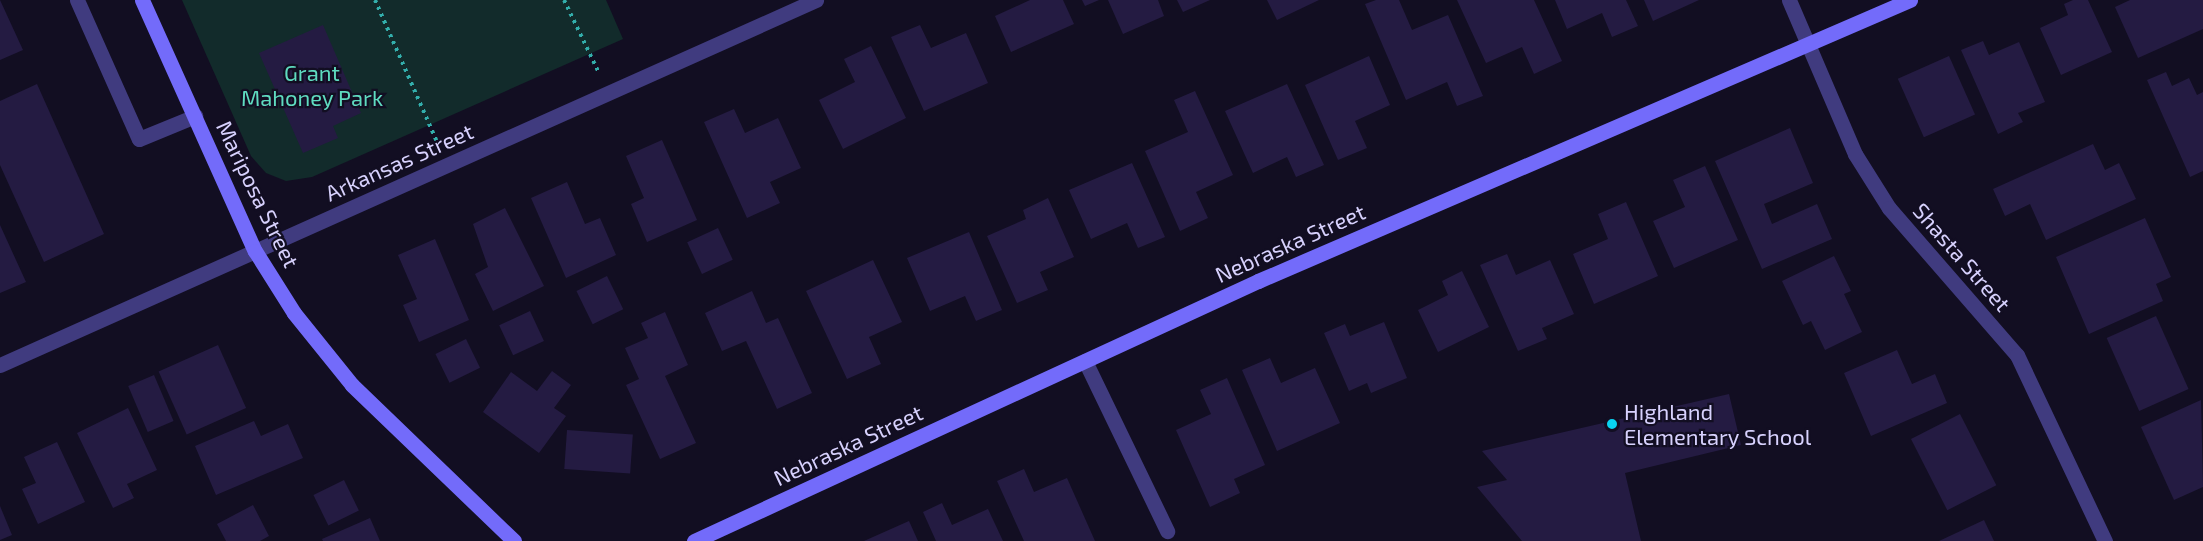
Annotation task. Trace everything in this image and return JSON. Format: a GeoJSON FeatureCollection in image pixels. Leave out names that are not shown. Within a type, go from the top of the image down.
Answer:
{"type":"FeatureCollection","features":[{"type":"Feature","properties":{"kind":"street"},"geometry":{"type":"LineString","coordinates":[[77,0],[139,139],[195,116]]}},
{"type":"Feature","properties":{"kind":"street","name":"Mariposa Street"},"geometry":{"type":"LineString","coordinates":[[142,0],[255,251],[294,313],[352,385],[514,541]]}},
{"type":"Feature","properties":{"kind":"street","name":"Arkansas Street"},"geometry":{"type":"LineString","coordinates":[[0,365],[816,0]]}},
{"type":"Feature","properties":{"kind":"street","name":"Shasta Street"},"geometry":{"type":"LineString","coordinates":[[1789,0],[1855,154],[1889,208],[2017,355],[2105,541]]}},
{"type":"Feature","properties":{"kind":"street","name":"Nebraska Street"},"geometry":{"type":"LineString","coordinates":[[694,541],[1258,281],[1910,0]]}},
{"type":"Feature","properties":{"kind":"street"},"geometry":{"type":"LineString","coordinates":[[1085,361],[1167,531]]}},
{"type":"Feature","properties":{"kind":"path"},"geometry":{"type":"LineString","coordinates":[[375,0],[448,165]]}},
{"type":"Feature","properties":{"kind":"path"},"geometry":{"type":"LineString","coordinates":[[564,0],[608,93]]}},
{"type":"Feature","properties":{"kind":"green space","name":"Grant Mahoney Park"},"geometry":{"type":"Polygon","coordinates":[[[182,0],[606,0],[623,39],[312,177],[286,181],[266,173],[251,156],[182,0]]]}},
{"type":"Feature","properties":{"kind":"building"},"geometry":{"type":"Polygon","coordinates":[[[0,0],[23,50],[0,60],[0,0]]]}},
{"type":"Feature","properties":{"kind":"building"},"geometry":{"type":"Polygon","coordinates":[[[1030,0],[1063,0],[1074,24],[1011,52],[995,16],[1030,0]]]}},
{"type":"Feature","properties":{"kind":"building"},"geometry":{"type":"Polygon","coordinates":[[[1082,0],[1099,0],[1085,6],[1082,0]]]}},
{"type":"Feature","properties":{"kind":"building"},"geometry":{"type":"Polygon","coordinates":[[[1108,0],[1158,0],[1164,16],[1123,34],[1108,0]]]}},
{"type":"Feature","properties":{"kind":"building"},"geometry":{"type":"Polygon","coordinates":[[[1177,0],[1210,0],[1183,12],[1177,0]]]}},
{"type":"Feature","properties":{"kind":"building"},"geometry":{"type":"Polygon","coordinates":[[[1267,0],[1319,0],[1277,20],[1267,0]]]}},
{"type":"Feature","properties":{"kind":"building"},"geometry":{"type":"Polygon","coordinates":[[[1376,0],[1399,0],[1412,30],[1448,15],[1483,96],[1457,106],[1447,82],[1406,100],[1365,4],[1376,0]]]}},
{"type":"Feature","properties":{"kind":"building"},"geometry":{"type":"Polygon","coordinates":[[[1457,0],[1534,0],[1562,61],[1534,74],[1522,47],[1486,63],[1457,0]]]}},
{"type":"Feature","properties":{"kind":"building"},"geometry":{"type":"Polygon","coordinates":[[[1555,0],[1626,0],[1638,26],[1612,37],[1602,13],[1567,29],[1555,0]]]}},
{"type":"Feature","properties":{"kind":"building"},"geometry":{"type":"Polygon","coordinates":[[[1644,0],[1699,0],[1653,21],[1644,0]]]}},
{"type":"Feature","properties":{"kind":"building"},"geometry":{"type":"Polygon","coordinates":[[[2073,0],[2088,0],[2112,52],[2061,75],[2040,28],[2068,15],[2064,4],[2073,0]]]}},
{"type":"Feature","properties":{"kind":"building"},"geometry":{"type":"Polygon","coordinates":[[[2130,0],[2203,0],[2203,29],[2138,58],[2115,7],[2130,0]]]}},
{"type":"Feature","properties":{"kind":"building"},"geometry":{"type":"Polygon","coordinates":[[[323,25],[361,113],[333,126],[338,138],[303,153],[259,53],[323,25]]]}},
{"type":"Feature","properties":{"kind":"building"},"geometry":{"type":"Polygon","coordinates":[[[920,25],[931,48],[966,33],[988,83],[924,111],[891,37],[920,25]]]}},
{"type":"Feature","properties":{"kind":"building"},"geometry":{"type":"Polygon","coordinates":[[[1983,41],[1989,55],[2019,42],[2045,102],[2018,113],[2023,122],[1998,134],[1961,50],[1983,41]]]}},
{"type":"Feature","properties":{"kind":"building"},"geometry":{"type":"Polygon","coordinates":[[[871,46],[906,118],[843,149],[819,100],[855,82],[844,59],[871,46]]]}},
{"type":"Feature","properties":{"kind":"building"},"geometry":{"type":"Polygon","coordinates":[[[1369,56],[1390,105],[1355,121],[1367,148],[1338,160],[1305,85],[1369,56]]]}},
{"type":"Feature","properties":{"kind":"building"},"geometry":{"type":"Polygon","coordinates":[[[1949,56],[1975,114],[1924,137],[1898,79],[1949,56]]]}},
{"type":"Feature","properties":{"kind":"building"},"geometry":{"type":"Polygon","coordinates":[[[2166,72],[2172,86],[2189,78],[2197,95],[2203,92],[2203,171],[2190,177],[2147,80],[2166,72]]]}},
{"type":"Feature","properties":{"kind":"building"},"geometry":{"type":"Polygon","coordinates":[[[37,84],[104,234],[44,262],[0,165],[0,101],[37,84]]]}},
{"type":"Feature","properties":{"kind":"building"},"geometry":{"type":"Polygon","coordinates":[[[1287,84],[1324,165],[1296,177],[1287,157],[1253,173],[1225,111],[1287,84]]]}},
{"type":"Feature","properties":{"kind":"building"},"geometry":{"type":"Polygon","coordinates":[[[1195,91],[1233,175],[1196,192],[1208,218],[1180,231],[1145,151],[1188,132],[1174,100],[1195,91]]]}},
{"type":"Feature","properties":{"kind":"building"},"geometry":{"type":"Polygon","coordinates":[[[734,109],[745,133],[778,118],[801,168],[770,182],[780,203],[747,218],[704,122],[734,109]]]}},
{"type":"Feature","properties":{"kind":"building"},"geometry":{"type":"Polygon","coordinates":[[[1790,128],[1813,183],[1764,204],[1772,224],[1817,204],[1832,239],[1762,269],[1715,161],[1790,128]]]}},
{"type":"Feature","properties":{"kind":"building"},"geometry":{"type":"Polygon","coordinates":[[[662,140],[697,220],[647,242],[631,204],[644,198],[626,156],[662,140]]]}},
{"type":"Feature","properties":{"kind":"building"},"geometry":{"type":"Polygon","coordinates":[[[2093,144],[2105,170],[2119,163],[2136,199],[2046,240],[2030,204],[2005,216],[1993,189],[2093,144]]]}},
{"type":"Feature","properties":{"kind":"building"},"geometry":{"type":"Polygon","coordinates":[[[1132,163],[1165,237],[1138,248],[1127,223],[1091,239],[1069,190],[1132,163]]]}},
{"type":"Feature","properties":{"kind":"building"},"geometry":{"type":"Polygon","coordinates":[[[1705,166],[1738,240],[1674,268],[1653,221],[1685,207],[1673,180],[1705,166]]]}},
{"type":"Feature","properties":{"kind":"building"},"geometry":{"type":"Polygon","coordinates":[[[567,182],[585,224],[600,218],[616,255],[566,278],[531,198],[567,182]]]}},
{"type":"Feature","properties":{"kind":"building"},"geometry":{"type":"Polygon","coordinates":[[[1048,198],[1074,257],[1040,272],[1048,290],[1017,303],[987,236],[1026,219],[1023,210],[1048,198]]]}},
{"type":"Feature","properties":{"kind":"building"},"geometry":{"type":"Polygon","coordinates":[[[1626,202],[1658,276],[1594,304],[1573,254],[1608,239],[1598,214],[1626,202]]]}},
{"type":"Feature","properties":{"kind":"building"},"geometry":{"type":"Polygon","coordinates":[[[505,208],[544,286],[493,311],[475,274],[488,267],[473,224],[505,208]]]}},
{"type":"Feature","properties":{"kind":"building"},"geometry":{"type":"Polygon","coordinates":[[[2145,218],[2171,277],[2156,284],[2163,301],[2089,334],[2056,257],[2145,218]]]}},
{"type":"Feature","properties":{"kind":"building"},"geometry":{"type":"Polygon","coordinates":[[[0,225],[26,282],[0,293],[0,225]]]}},
{"type":"Feature","properties":{"kind":"building"},"geometry":{"type":"Polygon","coordinates":[[[718,228],[733,260],[702,274],[687,242],[718,228]]]}},
{"type":"Feature","properties":{"kind":"building"},"geometry":{"type":"Polygon","coordinates":[[[969,232],[1002,310],[976,321],[965,296],[930,311],[907,258],[969,232]]]}},
{"type":"Feature","properties":{"kind":"building"},"geometry":{"type":"Polygon","coordinates":[[[435,239],[469,320],[419,342],[403,305],[417,299],[398,255],[435,239]]]}},
{"type":"Feature","properties":{"kind":"building"},"geometry":{"type":"Polygon","coordinates":[[[1507,254],[1516,275],[1550,260],[1574,314],[1542,328],[1547,339],[1518,351],[1480,265],[1507,254]]]}},
{"type":"Feature","properties":{"kind":"building"},"geometry":{"type":"Polygon","coordinates":[[[1834,256],[1851,291],[1844,294],[1862,332],[1825,350],[1811,321],[1803,325],[1782,281],[1834,256]]]}},
{"type":"Feature","properties":{"kind":"building"},"geometry":{"type":"Polygon","coordinates":[[[873,260],[902,322],[869,337],[881,364],[847,379],[806,291],[873,260]]]}},
{"type":"Feature","properties":{"kind":"building"},"geometry":{"type":"Polygon","coordinates":[[[1462,271],[1489,327],[1438,352],[1418,310],[1448,295],[1442,281],[1462,271]]]}},
{"type":"Feature","properties":{"kind":"building"},"geometry":{"type":"Polygon","coordinates":[[[607,276],[623,309],[593,324],[576,291],[607,276]]]}},
{"type":"Feature","properties":{"kind":"building"},"geometry":{"type":"Polygon","coordinates":[[[752,291],[766,323],[778,318],[812,393],[777,409],[746,341],[722,351],[705,313],[752,291]]]}},
{"type":"Feature","properties":{"kind":"building"},"geometry":{"type":"Polygon","coordinates":[[[530,311],[544,341],[513,355],[499,325],[530,311]]]}},
{"type":"Feature","properties":{"kind":"building"},"geometry":{"type":"Polygon","coordinates":[[[665,312],[688,365],[665,376],[696,443],[660,459],[626,385],[639,379],[625,348],[648,338],[641,323],[665,312]]]}},
{"type":"Feature","properties":{"kind":"building"},"geometry":{"type":"Polygon","coordinates":[[[2156,316],[2189,389],[2139,411],[2107,338],[2156,316]]]}},
{"type":"Feature","properties":{"kind":"building"},"geometry":{"type":"Polygon","coordinates":[[[1384,322],[1407,378],[1371,393],[1367,383],[1349,391],[1324,333],[1345,324],[1350,336],[1384,322]]]}},
{"type":"Feature","properties":{"kind":"building"},"geometry":{"type":"Polygon","coordinates":[[[466,339],[480,368],[449,383],[435,354],[466,339]]]}},
{"type":"Feature","properties":{"kind":"building"},"geometry":{"type":"Polygon","coordinates":[[[218,345],[246,408],[187,434],[159,371],[218,345]]]}},
{"type":"Feature","properties":{"kind":"building"},"geometry":{"type":"Polygon","coordinates":[[[1897,350],[1912,384],[1935,374],[1947,403],[1871,436],[1844,373],[1897,350]]]}},
{"type":"Feature","properties":{"kind":"building"},"geometry":{"type":"Polygon","coordinates":[[[1270,358],[1281,383],[1315,368],[1340,423],[1277,451],[1242,370],[1270,358]]]}},
{"type":"Feature","properties":{"kind":"building"},"geometry":{"type":"Polygon","coordinates":[[[552,371],[571,385],[554,408],[566,416],[539,453],[483,412],[511,372],[537,391],[552,371]]]}},
{"type":"Feature","properties":{"kind":"building"},"geometry":{"type":"Polygon","coordinates":[[[154,375],[174,421],[148,432],[128,386],[154,375]]]}},
{"type":"Feature","properties":{"kind":"building"},"geometry":{"type":"Polygon","coordinates":[[[1227,378],[1265,465],[1234,479],[1240,493],[1210,507],[1176,430],[1211,414],[1200,390],[1227,378]]]}},
{"type":"Feature","properties":{"kind":"building"},"geometry":{"type":"Polygon","coordinates":[[[1729,394],[1741,445],[1625,473],[1641,541],[1522,541],[1477,487],[1507,480],[1482,451],[1729,394]]]}},
{"type":"Feature","properties":{"kind":"building"},"geometry":{"type":"Polygon","coordinates":[[[2201,400],[2203,487],[2174,500],[2141,427],[2201,400]]]}},
{"type":"Feature","properties":{"kind":"building"},"geometry":{"type":"Polygon","coordinates":[[[128,408],[157,470],[127,484],[134,498],[113,508],[77,433],[128,408]]]}},
{"type":"Feature","properties":{"kind":"building"},"geometry":{"type":"Polygon","coordinates":[[[1960,414],[1996,485],[1947,510],[1911,439],[1960,414]]]}},
{"type":"Feature","properties":{"kind":"building"},"geometry":{"type":"Polygon","coordinates":[[[254,421],[261,436],[288,424],[303,458],[216,495],[195,446],[254,421]]]}},
{"type":"Feature","properties":{"kind":"building"},"geometry":{"type":"Polygon","coordinates":[[[567,430],[633,435],[630,474],[564,469],[567,430]]]}},
{"type":"Feature","properties":{"kind":"building"},"geometry":{"type":"Polygon","coordinates":[[[57,442],[85,502],[38,524],[22,489],[36,483],[24,457],[57,442]]]}},
{"type":"Feature","properties":{"kind":"building"},"geometry":{"type":"Polygon","coordinates":[[[1024,469],[1034,492],[1067,478],[1095,541],[1024,541],[997,481],[1024,469]]]}},
{"type":"Feature","properties":{"kind":"building"},"geometry":{"type":"Polygon","coordinates":[[[344,480],[359,511],[328,525],[313,495],[344,480]]]}},
{"type":"Feature","properties":{"kind":"building"},"geometry":{"type":"Polygon","coordinates":[[[942,503],[952,525],[988,509],[1003,541],[936,541],[923,512],[942,503]]]}},
{"type":"Feature","properties":{"kind":"building"},"geometry":{"type":"Polygon","coordinates":[[[253,505],[269,536],[260,541],[226,541],[217,524],[253,505]]]}},
{"type":"Feature","properties":{"kind":"building"},"geometry":{"type":"Polygon","coordinates":[[[0,506],[12,535],[0,540],[0,506]]]}},
{"type":"Feature","properties":{"kind":"building"},"geometry":{"type":"Polygon","coordinates":[[[370,518],[380,541],[323,541],[322,539],[370,518]]]}},
{"type":"Feature","properties":{"kind":"building"},"geometry":{"type":"Polygon","coordinates":[[[1984,520],[1994,541],[1939,541],[1984,520]]]}},
{"type":"Feature","properties":{"kind":"building"},"geometry":{"type":"Polygon","coordinates":[[[909,521],[918,541],[864,541],[909,521]]]}},
{"type":"Feature","properties":{"kind":"place","name":"Highland Elementary School"},"geometry":{"type":"Point","coordinates":[1612,424]}}]}
